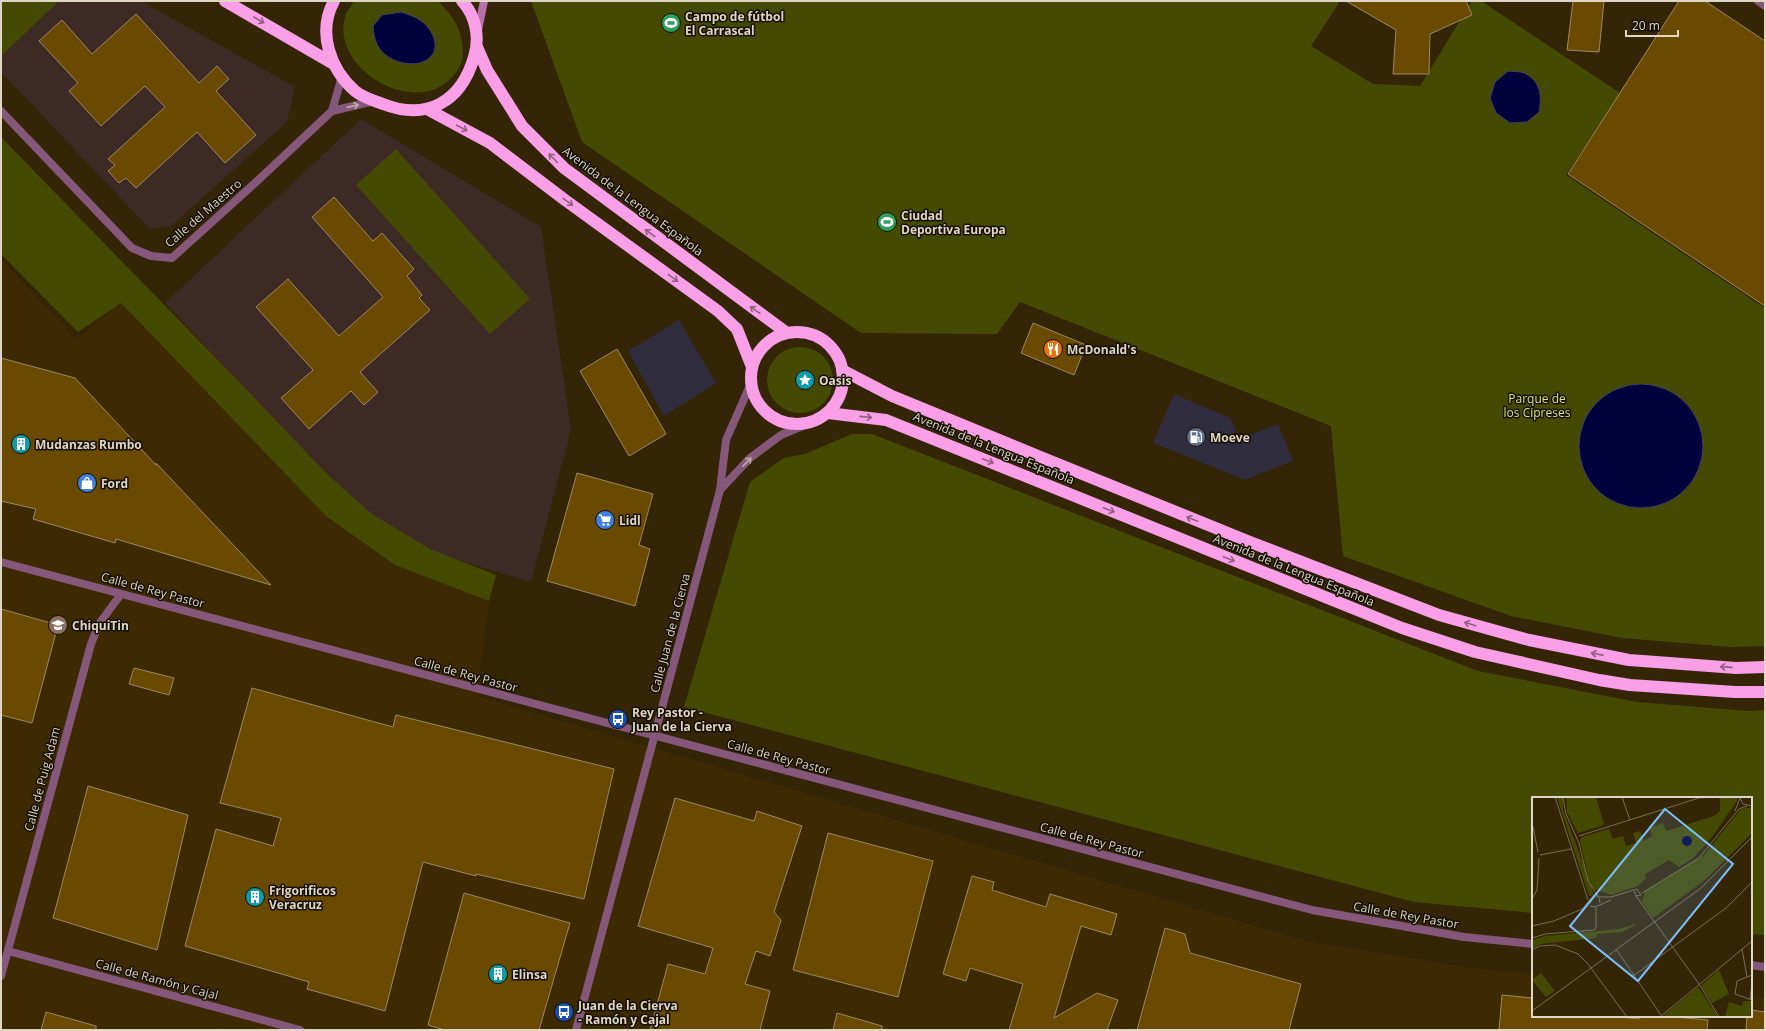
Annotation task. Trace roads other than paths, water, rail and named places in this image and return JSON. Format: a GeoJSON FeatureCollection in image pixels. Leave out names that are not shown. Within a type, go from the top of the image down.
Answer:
{"type":"FeatureCollection","features":[{"type":"Feature","properties":{"kind":"highway"},"geometry":{"type":"LineString","coordinates":[[224,1],[332,63]]}},
{"type":"Feature","properties":{"kind":"highway"},"geometry":{"type":"LineString","coordinates":[[334,1],[325,28],[327,46],[332,63],[356,92],[394,108],[413,111],[427,109],[452,96],[470,73],[477,47],[478,33],[468,8],[462,1]]}},
{"type":"Feature","properties":{"kind":"highway","name":"Avenida de la Lengua Española"},"geometry":{"type":"LineString","coordinates":[[477,47],[487,70],[522,126],[564,168],[787,333]]}},
{"type":"Feature","properties":{"kind":"highway"},"geometry":{"type":"LineString","coordinates":[[427,109],[490,143],[565,200],[718,311],[737,329],[752,367]]}},
{"type":"Feature","properties":{"kind":"highway"},"geometry":{"type":"LineString","coordinates":[[800,332],[816,336],[830,346],[840,360],[843,386],[838,400],[828,413],[812,422],[796,425],[779,421],[765,412],[755,398],[751,383],[752,367],[758,353],[772,339],[787,333],[800,332]]}},
{"type":"Feature","properties":{"kind":"highway","name":"Avenida de la Lengua Española"},"geometry":{"type":"LineString","coordinates":[[842,370],[892,396],[1043,458],[1250,542],[1439,615],[1529,640],[1629,660],[1736,668],[1765,667]]}},
{"type":"Feature","properties":{"kind":"highway","name":"Avenida de la Lengua Española"},"geometry":{"type":"LineString","coordinates":[[828,413],[886,420],[1402,628],[1475,652],[1567,674],[1630,685],[1735,692],[1765,692]]}},
{"type":"Feature","properties":{"kind":"main road"},"geometry":{"type":"LineString","coordinates":[[478,33],[484,1]]}},
{"type":"Feature","properties":{"kind":"street"},"geometry":{"type":"LineString","coordinates":[[1758,1],[1765,6]]}},
{"type":"Feature","properties":{"kind":"street"},"geometry":{"type":"LineString","coordinates":[[332,111],[342,76]]}},
{"type":"Feature","properties":{"kind":"street","name":"Calle del Maestro"},"geometry":{"type":"LineString","coordinates":[[1,112],[132,248],[151,256],[172,258],[332,111],[375,101]]}},
{"type":"Feature","properties":{"kind":"street","name":"Calle Juan de la Cierva"},"geometry":{"type":"LineString","coordinates":[[576,1030],[720,490],[726,440],[751,383]]}},
{"type":"Feature","properties":{"kind":"street"},"geometry":{"type":"LineString","coordinates":[[720,490],[750,458],[780,435],[812,422]]}},
{"type":"Feature","properties":{"kind":"street","name":"Calle de Rey Pastor"},"geometry":{"type":"LineString","coordinates":[[1,562],[1312,910],[1464,937],[1532,944]]}},
{"type":"Feature","properties":{"kind":"street","name":"Calle de Puig Adam"},"geometry":{"type":"LineString","coordinates":[[1,976],[91,644],[99,624],[121,594]]}},
{"type":"Feature","properties":{"kind":"street","name":"Calle de Ramón y Cajal"},"geometry":{"type":"LineString","coordinates":[[8,951],[300,1030]]}},
{"type":"Feature","properties":{"kind":"street"},"geometry":{"type":"LineString","coordinates":[[1752,965],[1765,967]]}},
{"type":"Feature","properties":{"kind":"place","name":"Campo de fútbol El Carrascal"},"geometry":{"type":"Point","coordinates":[671,23]}},
{"type":"Feature","properties":{"kind":"place","name":"Ciudad Deportiva Europa"},"geometry":{"type":"Point","coordinates":[887,222]}},
{"type":"Feature","properties":{"kind":"place","name":"McDonald's"},"geometry":{"type":"Point","coordinates":[1053,349]}},
{"type":"Feature","properties":{"kind":"place","name":"Oasis"},"geometry":{"type":"Point","coordinates":[805,380]}},
{"type":"Feature","properties":{"kind":"place","name":"Moeve"},"geometry":{"type":"Point","coordinates":[1196,437]}},
{"type":"Feature","properties":{"kind":"place","name":"Mudanzas Rumbo"},"geometry":{"type":"Point","coordinates":[21,444]}},
{"type":"Feature","properties":{"kind":"place","name":"Ford"},"geometry":{"type":"Point","coordinates":[87,483]}},
{"type":"Feature","properties":{"kind":"place","name":"Lidl"},"geometry":{"type":"Point","coordinates":[605,520]}},
{"type":"Feature","properties":{"kind":"place","name":"ChiquiTin"},"geometry":{"type":"Point","coordinates":[58,625]}},
{"type":"Feature","properties":{"kind":"place","name":"Rey Pastor - Juan de la Cierva"},"geometry":{"type":"Point","coordinates":[618,719]}},
{"type":"Feature","properties":{"kind":"place","name":"Frigorificos Veracruz"},"geometry":{"type":"Point","coordinates":[255,897]}},
{"type":"Feature","properties":{"kind":"place","name":"Elinsa"},"geometry":{"type":"Point","coordinates":[498,974]}},
{"type":"Feature","properties":{"kind":"place","name":"Juan de la Cierva - Ramón y Cajal"},"geometry":{"type":"Point","coordinates":[564,1012]}},
{"type":"Feature","properties":{"kind":"park label","name":"Parque de los Cipreses"},"geometry":{"type":"Point","coordinates":[1537,405]}}]}
